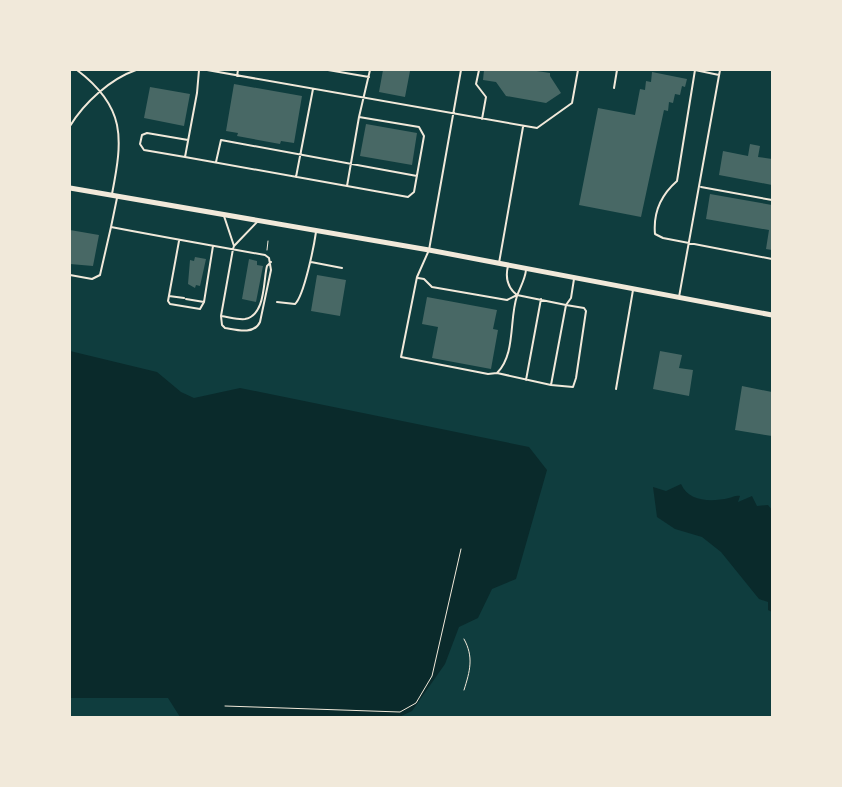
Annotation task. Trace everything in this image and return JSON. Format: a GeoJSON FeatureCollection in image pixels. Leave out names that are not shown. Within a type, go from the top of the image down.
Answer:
{"type":"FeatureCollection","features":[{"type":"Feature","properties":{"kind":"main road"},"geometry":{"type":"LineString","coordinates":[[70,188],[508,264],[772,315]]}},
{"type":"Feature","properties":{"kind":"lane"},"geometry":{"type":"LineString","coordinates":[[70,276],[92,279],[100,275],[111,228],[120,145],[118,131],[108,99],[77,70]]}},
{"type":"Feature","properties":{"kind":"lane"},"geometry":{"type":"LineString","coordinates":[[70,126],[101,91],[136,70]]}},
{"type":"Feature","properties":{"kind":"lane"},"geometry":{"type":"LineString","coordinates":[[185,157],[197,93],[199,70]]}},
{"type":"Feature","properties":{"kind":"lane"},"geometry":{"type":"LineString","coordinates":[[207,70],[537,128],[572,103],[578,70]]}},
{"type":"Feature","properties":{"kind":"lane"},"geometry":{"type":"LineString","coordinates":[[237,76],[238,70]]}},
{"type":"Feature","properties":{"kind":"lane"},"geometry":{"type":"LineString","coordinates":[[328,70],[369,77]]}},
{"type":"Feature","properties":{"kind":"lane"},"geometry":{"type":"LineString","coordinates":[[347,186],[359,117],[370,70]]}},
{"type":"Feature","properties":{"kind":"lane"},"geometry":{"type":"LineString","coordinates":[[461,70],[429,250],[417,277],[401,357],[551,385],[573,387],[586,312],[584,308],[517,295],[511,290],[508,283],[506,274],[508,264]]}},
{"type":"Feature","properties":{"kind":"lane"},"geometry":{"type":"LineString","coordinates":[[479,70],[476,84],[486,98],[482,119]]}},
{"type":"Feature","properties":{"kind":"lane"},"geometry":{"type":"LineString","coordinates":[[614,88],[617,70]]}},
{"type":"Feature","properties":{"kind":"lane"},"geometry":{"type":"LineString","coordinates":[[719,75],[694,70],[677,181],[664,192],[654,223],[655,234],[663,238],[772,259]]}},
{"type":"Feature","properties":{"kind":"lane"},"geometry":{"type":"LineString","coordinates":[[678,297],[690,243],[720,70]]}},
{"type":"Feature","properties":{"kind":"lane"},"geometry":{"type":"LineString","coordinates":[[296,177],[312,89]]}},
{"type":"Feature","properties":{"kind":"lane"},"geometry":{"type":"LineString","coordinates":[[188,140],[147,133],[142,135],[140,144],[144,150],[408,197],[414,192],[424,136],[419,127],[359,117]]}},
{"type":"Feature","properties":{"kind":"lane"},"geometry":{"type":"LineString","coordinates":[[499,263],[523,126]]}},
{"type":"Feature","properties":{"kind":"lane"},"geometry":{"type":"LineString","coordinates":[[216,163],[220,140],[417,176]]}},
{"type":"Feature","properties":{"kind":"lane"},"geometry":{"type":"LineString","coordinates":[[700,187],[772,200]]}},
{"type":"Feature","properties":{"kind":"lane"},"geometry":{"type":"LineString","coordinates":[[111,228],[233,248],[265,255],[271,262],[264,309],[258,327],[244,330],[225,328],[222,325],[221,316],[233,248],[229,228],[222,213]]}},
{"type":"Feature","properties":{"kind":"lane"},"geometry":{"type":"LineString","coordinates":[[233,248],[260,220]]}},
{"type":"Feature","properties":{"kind":"lane"},"geometry":{"type":"LineString","coordinates":[[277,302],[295,304],[298,301],[307,269],[311,262],[316,230]]}},
{"type":"Feature","properties":{"kind":"lane"},"geometry":{"type":"LineString","coordinates":[[179,240],[169,296],[170,304],[200,309],[204,302],[214,246]]}},
{"type":"Feature","properties":{"kind":"lane"},"geometry":{"type":"LineString","coordinates":[[221,316],[242,319],[248,318],[256,312],[263,290],[267,266],[271,262]]}},
{"type":"Feature","properties":{"kind":"lane"},"geometry":{"type":"LineString","coordinates":[[311,262],[342,268]]}},
{"type":"Feature","properties":{"kind":"lane"},"geometry":{"type":"LineString","coordinates":[[497,374],[502,368],[509,344],[517,295],[525,278],[527,268]]}},
{"type":"Feature","properties":{"kind":"lane"},"geometry":{"type":"LineString","coordinates":[[417,277],[424,279],[432,287],[507,300],[517,295]]}},
{"type":"Feature","properties":{"kind":"lane"},"geometry":{"type":"LineString","coordinates":[[551,385],[566,304],[571,298],[574,277]]}},
{"type":"Feature","properties":{"kind":"lane"},"geometry":{"type":"LineString","coordinates":[[616,389],[633,288]]}},
{"type":"Feature","properties":{"kind":"lane"},"geometry":{"type":"LineString","coordinates":[[169,296],[204,302]]}},
{"type":"Feature","properties":{"kind":"lane"},"geometry":{"type":"LineString","coordinates":[[526,380],[541,299]]}},
{"type":"Feature","properties":{"kind":"path"},"geometry":{"type":"LineString","coordinates":[[265,255],[268,241]]}},
{"type":"Feature","properties":{"kind":"path"},"geometry":{"type":"LineString","coordinates":[[225,706],[400,712],[416,703],[432,676],[461,549]]}},
{"type":"Feature","properties":{"kind":"path"},"geometry":{"type":"LineString","coordinates":[[464,639],[470,650],[471,668],[464,690]]}},
{"type":"Feature","properties":{"kind":"path"},"geometry":{"type":"LineString","coordinates":[[400,712],[400,717]]}},
{"type":"Feature","properties":{"kind":"water"},"geometry":{"type":"Polygon","coordinates":[[[70,351],[157,372],[181,392],[194,398],[240,388],[529,447],[547,470],[516,579],[492,589],[478,618],[459,627],[445,664],[412,711],[399,717],[180,717],[168,698],[70,698],[70,351]]]}},
{"type":"Feature","properties":{"kind":"water"},"geometry":{"type":"Polygon","coordinates":[[[681,484],[689,494],[701,499],[715,500],[740,496],[738,502],[752,496],[757,506],[768,505],[772,510],[772,612],[768,610],[768,602],[759,599],[721,552],[702,537],[675,529],[657,517],[653,487],[666,491],[681,484]]]}},
{"type":"Feature","properties":{"kind":"building"},"geometry":{"type":"Polygon","coordinates":[[[383,70],[410,71],[405,97],[379,92],[383,70]]]}},
{"type":"Feature","properties":{"kind":"building"},"geometry":{"type":"Polygon","coordinates":[[[484,70],[530,70],[550,73],[561,93],[546,103],[506,96],[496,82],[483,80],[484,70]]]}},
{"type":"Feature","properties":{"kind":"building"},"geometry":{"type":"Polygon","coordinates":[[[652,72],[687,79],[685,87],[682,86],[680,95],[675,94],[673,103],[669,102],[668,111],[664,110],[641,217],[579,205],[598,108],[635,115],[640,89],[645,90],[646,81],[651,82],[652,72]]]}},
{"type":"Feature","properties":{"kind":"building"},"geometry":{"type":"Polygon","coordinates":[[[234,84],[302,96],[294,143],[281,141],[280,144],[237,136],[238,133],[226,131],[234,84]]]}},
{"type":"Feature","properties":{"kind":"building"},"geometry":{"type":"Polygon","coordinates":[[[150,87],[190,94],[184,126],[144,118],[150,87]]]}},
{"type":"Feature","properties":{"kind":"building"},"geometry":{"type":"Polygon","coordinates":[[[366,124],[417,133],[412,165],[360,156],[366,124]]]}},
{"type":"Feature","properties":{"kind":"building"},"geometry":{"type":"Polygon","coordinates":[[[750,144],[760,146],[758,157],[772,159],[772,185],[719,175],[723,151],[748,156],[750,144]]]}},
{"type":"Feature","properties":{"kind":"building"},"geometry":{"type":"Polygon","coordinates":[[[710,194],[772,205],[772,250],[766,249],[769,230],[706,219],[710,194]]]}},
{"type":"Feature","properties":{"kind":"building"},"geometry":{"type":"Polygon","coordinates":[[[70,230],[99,235],[93,266],[70,264],[70,230]]]}},
{"type":"Feature","properties":{"kind":"building"},"geometry":{"type":"Polygon","coordinates":[[[195,257],[206,259],[200,286],[196,285],[195,288],[188,284],[190,260],[194,261],[195,257]]]}},
{"type":"Feature","properties":{"kind":"building"},"geometry":{"type":"Polygon","coordinates":[[[249,259],[257,261],[257,265],[263,266],[256,302],[242,299],[249,259]]]}},
{"type":"Feature","properties":{"kind":"building"},"geometry":{"type":"Polygon","coordinates":[[[317,275],[346,280],[340,316],[311,311],[317,275]]]}},
{"type":"Feature","properties":{"kind":"building"},"geometry":{"type":"Polygon","coordinates":[[[427,297],[497,310],[493,329],[498,330],[491,369],[432,358],[438,327],[422,324],[427,297]]]}},
{"type":"Feature","properties":{"kind":"building"},"geometry":{"type":"Polygon","coordinates":[[[660,351],[682,355],[679,368],[693,370],[689,396],[653,389],[660,351]]]}},
{"type":"Feature","properties":{"kind":"building"},"geometry":{"type":"Polygon","coordinates":[[[742,386],[772,392],[772,436],[735,430],[742,386]]]}}]}
